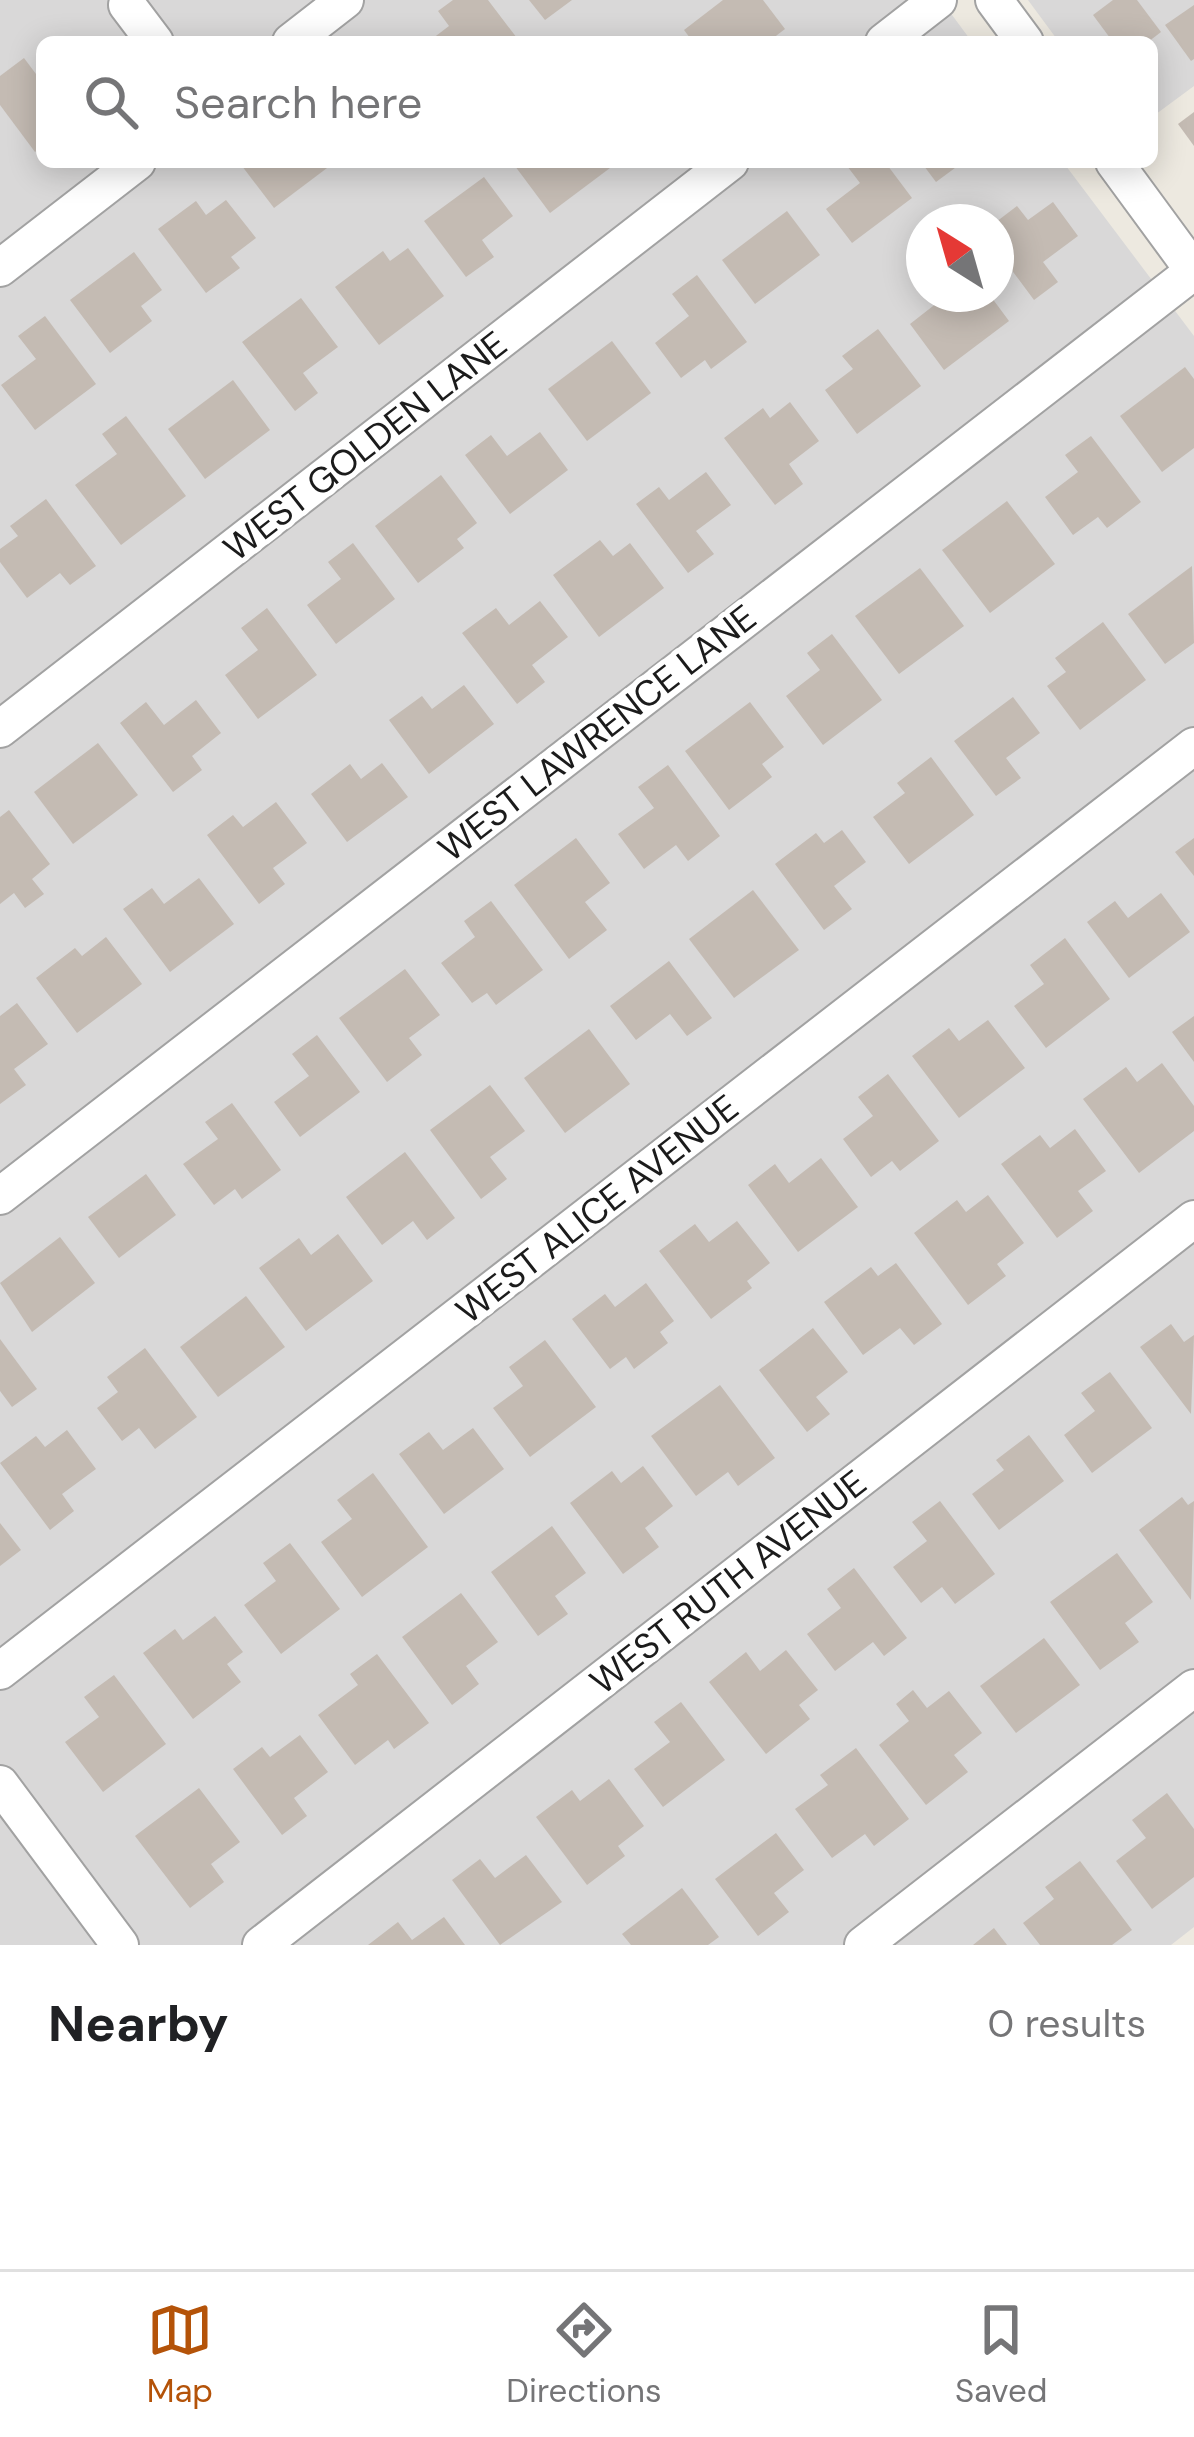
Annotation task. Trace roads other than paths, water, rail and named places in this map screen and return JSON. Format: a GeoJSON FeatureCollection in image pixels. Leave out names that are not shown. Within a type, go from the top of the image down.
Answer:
{"type":"FeatureCollection","features":[{"type":"Feature","properties":{"kind":"street"},"geometry":{"type":"LineString","coordinates":[[299,36],[345,0]]}},
{"type":"Feature","properties":{"kind":"street"},"geometry":{"type":"LineString","coordinates":[[892,36],[938,0]]}},
{"type":"Feature","properties":{"kind":"street"},"geometry":{"type":"LineString","coordinates":[[994,0],[1021,36]]}},
{"type":"Feature","properties":{"kind":"street"},"geometry":{"type":"LineString","coordinates":[[127,4],[151,36]]}},
{"type":"Feature","properties":{"kind":"street"},"geometry":{"type":"LineString","coordinates":[[0,268],[128,168]]}},
{"type":"Feature","properties":{"kind":"street","name":"WEST GOLDEN LANE"},"geometry":{"type":"LineString","coordinates":[[0,729],[722,168]]}},
{"type":"Feature","properties":{"kind":"street"},"geometry":{"type":"LineString","coordinates":[[1118,168],[1194,271]]}},
{"type":"Feature","properties":{"kind":"street","name":"WEST LAWRENCE LANE"},"geometry":{"type":"LineString","coordinates":[[0,1196],[1194,271]]}},
{"type":"Feature","properties":{"kind":"street","name":"WEST ALICE AVENUE"},"geometry":{"type":"LineString","coordinates":[[0,1672],[1194,746]]}},
{"type":"Feature","properties":{"kind":"street","name":"WEST RUTH AVENUE"},"geometry":{"type":"LineString","coordinates":[[261,1945],[1194,1219]]}},
{"type":"Feature","properties":{"kind":"street"},"geometry":{"type":"LineString","coordinates":[[863,1945],[1194,1688]]}},
{"type":"Feature","properties":{"kind":"street"},"geometry":{"type":"LineString","coordinates":[[0,1784],[120,1945]]}}]}
